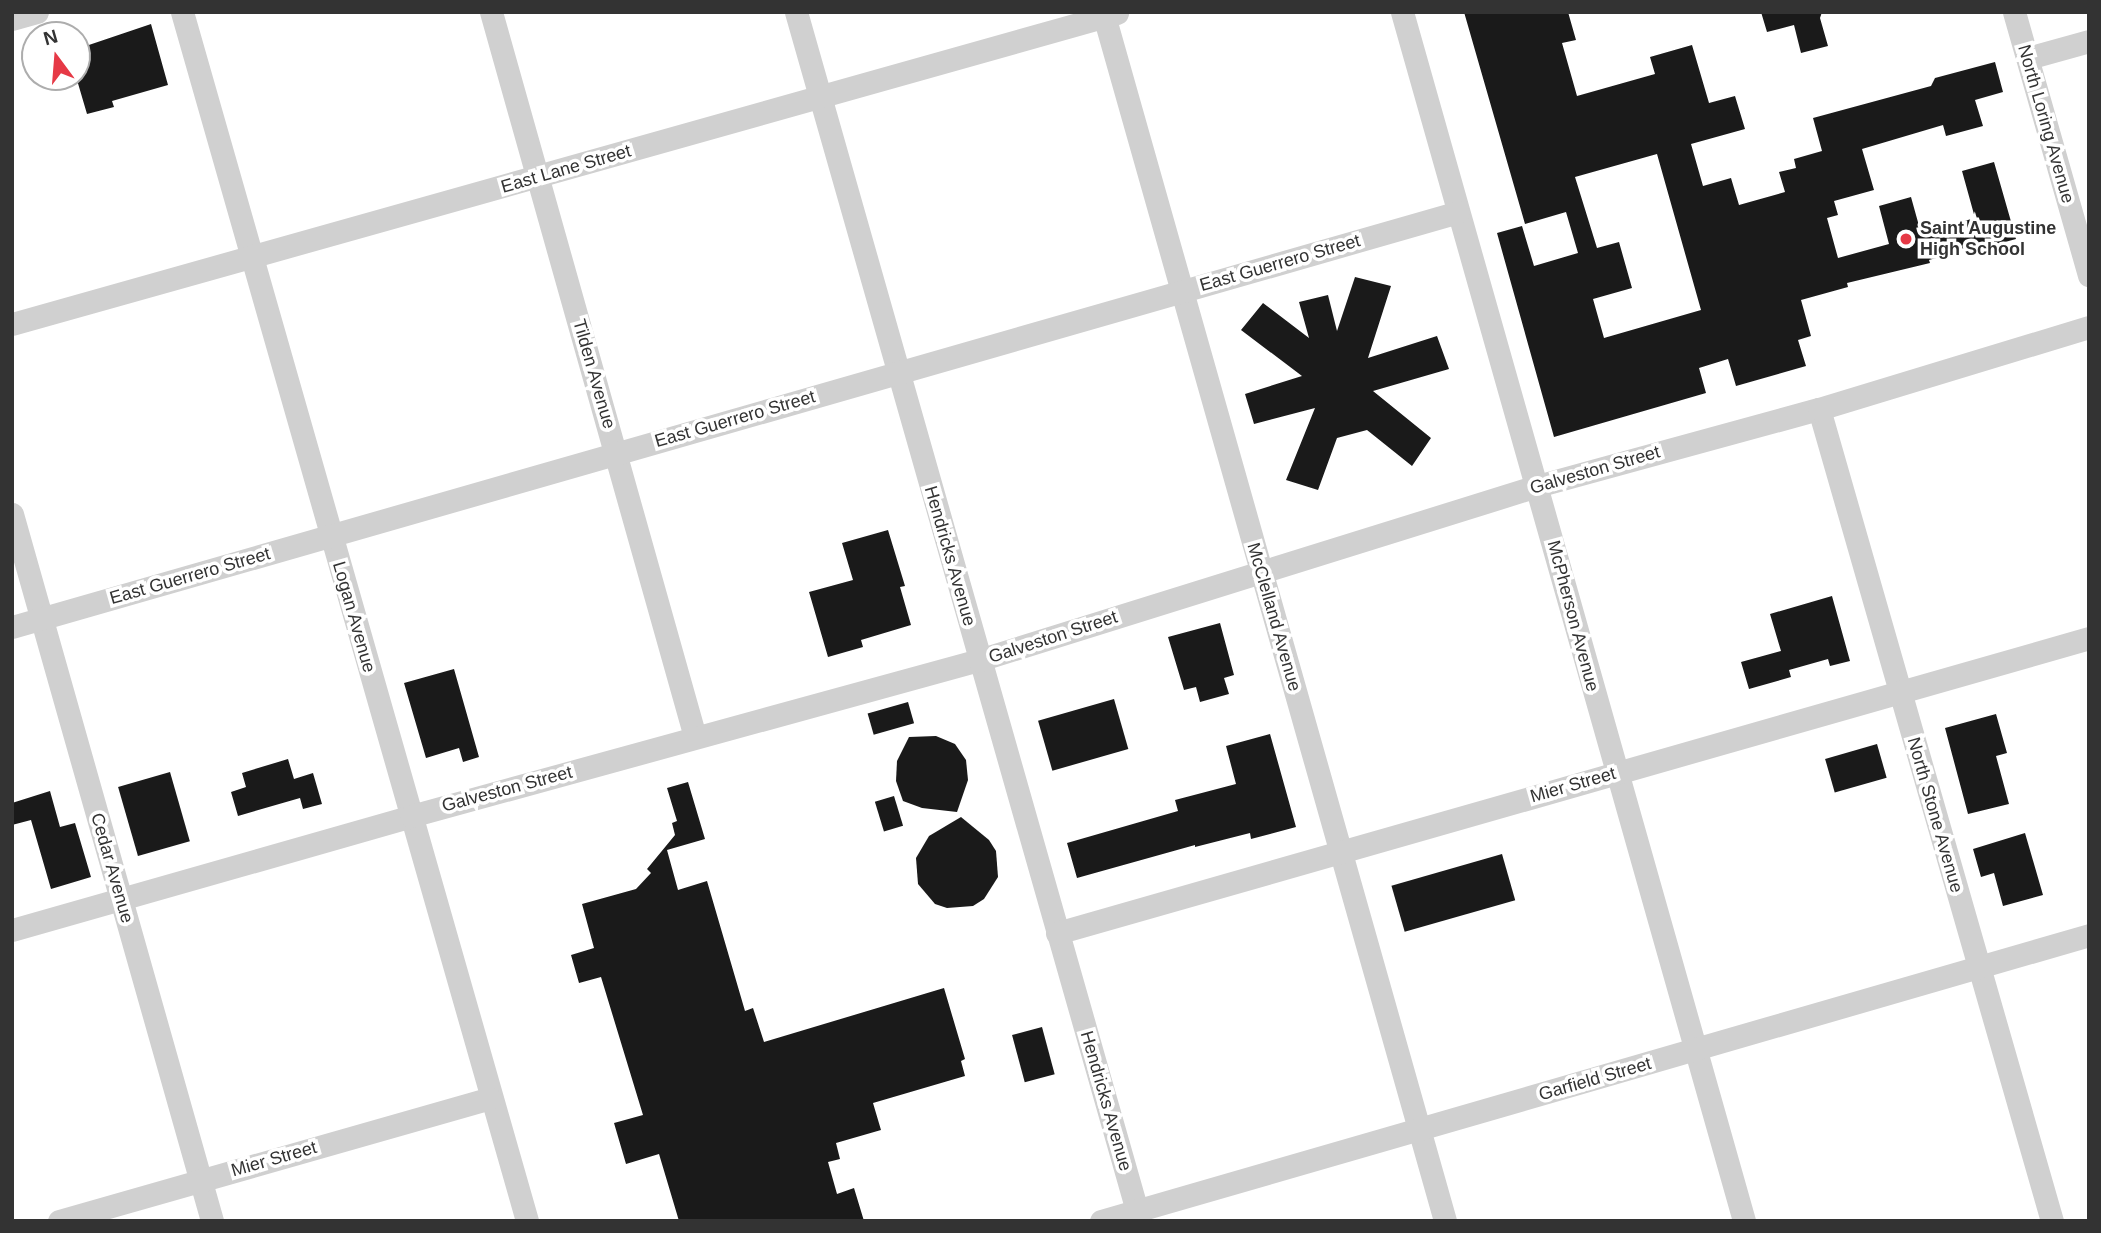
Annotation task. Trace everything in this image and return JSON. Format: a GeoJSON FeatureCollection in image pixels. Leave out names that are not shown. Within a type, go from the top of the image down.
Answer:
{"type":"FeatureCollection","features":[{"type":"Feature","properties":{"kind":"street"},"geometry":{"type":"LineString","coordinates":[[12,19],[37,12]]}},
{"type":"Feature","properties":{"kind":"street","name":"Logan Avenue"},"geometry":{"type":"LineString","coordinates":[[183,12],[527,1221]]}},
{"type":"Feature","properties":{"kind":"street","name":"Tilden Avenue"},"geometry":{"type":"LineString","coordinates":[[491,12],[695,737]]}},
{"type":"Feature","properties":{"kind":"street","name":"Hendricks Avenue"},"geometry":{"type":"LineString","coordinates":[[796,12],[1139,1216]]}},
{"type":"Feature","properties":{"kind":"street","name":"McPherson Avenue"},"geometry":{"type":"LineString","coordinates":[[1402,12],[1744,1221]]}},
{"type":"Feature","properties":{"kind":"street","name":"North Loring Avenue"},"geometry":{"type":"LineString","coordinates":[[2014,12],[2089,276]]}},
{"type":"Feature","properties":{"kind":"street","name":"East Lane Street"},"geometry":{"type":"LineString","coordinates":[[12,324],[1108,14]]}},
{"type":"Feature","properties":{"kind":"street","name":"McClelland Avenue"},"geometry":{"type":"LineString","coordinates":[[1108,14],[1180,292],[1445,1221]]}},
{"type":"Feature","properties":{"kind":"street"},"geometry":{"type":"LineString","coordinates":[[2028,58],[2089,41]]}},
{"type":"Feature","properties":{"kind":"street","name":"East Guerrero Street"},"geometry":{"type":"LineString","coordinates":[[12,627],[1458,212]]}},
{"type":"Feature","properties":{"kind":"street","name":"Galveston Street"},"geometry":{"type":"LineString","coordinates":[[12,930],[411,816],[979,660],[1537,486],[1819,409],[2089,327]]}},
{"type":"Feature","properties":{"kind":"street","name":"North Stone Avenue"},"geometry":{"type":"LineString","coordinates":[[1819,409],[2052,1221]]}},
{"type":"Feature","properties":{"kind":"street","name":"Cedar Avenue"},"geometry":{"type":"LineString","coordinates":[[12,514],[212,1221]]}},
{"type":"Feature","properties":{"kind":"street","name":"Mier Street"},"geometry":{"type":"LineString","coordinates":[[1057,933],[2089,638]]}},
{"type":"Feature","properties":{"kind":"street","name":"Garfield Street"},"geometry":{"type":"LineString","coordinates":[[1101,1221],[1139,1216],[1419,1129],[1696,1051],[2089,935]]}},
{"type":"Feature","properties":{"kind":"street","name":"Mier Street"},"geometry":{"type":"LineString","coordinates":[[59,1221],[490,1098]]}},
{"type":"Feature","properties":{"kind":"building"},"geometry":{"type":"Polygon","coordinates":[[[1464,12],[1568,12],[1576,40],[1562,43],[1577,96],[1655,74],[1650,57],[1692,45],[1709,103],[1735,96],[1745,129],[1691,144],[1703,186],[1731,178],[1739,205],[1785,192],[1779,172],[1796,168],[1794,159],[1822,151],[1813,118],[1931,86],[1935,78],[1995,62],[2003,92],[1975,100],[1983,126],[1946,136],[1943,125],[1862,149],[1874,190],[1834,201],[1838,215],[1827,218],[1838,258],[1889,244],[1879,206],[1911,197],[1921,233],[1975,218],[1962,171],[1994,162],[2016,239],[1983,248],[1982,245],[1929,260],[1930,263],[1847,283],[1848,287],[1801,300],[1811,336],[1798,340],[1806,366],[1736,386],[1728,359],[1699,368],[1706,393],[1554,437],[1497,233],[1522,226],[1534,266],[1578,253],[1566,212],[1525,224],[1464,12]],[[1657,154],[1575,177],[1597,248],[1619,242],[1632,288],[1593,299],[1604,338],[1701,310],[1657,154]]]}},
{"type":"Feature","properties":{"kind":"building"},"geometry":{"type":"Polygon","coordinates":[[[1761,12],[1822,12],[1820,18],[1828,46],[1801,53],[1794,25],[1767,32],[1761,12]]]}},
{"type":"Feature","properties":{"kind":"building"},"geometry":{"type":"Polygon","coordinates":[[[151,24],[168,85],[112,101],[114,107],[87,114],[80,91],[91,91],[91,44],[151,24]]]}},
{"type":"Feature","properties":{"kind":"building"},"geometry":{"type":"Polygon","coordinates":[[[1355,277],[1391,286],[1368,358],[1437,336],[1449,369],[1373,391],[1431,438],[1412,466],[1367,430],[1337,438],[1318,490],[1286,480],[1315,408],[1254,424],[1245,394],[1302,376],[1241,330],[1263,303],[1309,338],[1299,302],[1328,295],[1337,331],[1355,277]]]}},
{"type":"Feature","properties":{"kind":"building"},"geometry":{"type":"Polygon","coordinates":[[[888,530],[905,586],[900,587],[911,625],[861,640],[863,647],[828,657],[809,592],[853,580],[842,543],[888,530]]]}},
{"type":"Feature","properties":{"kind":"building"},"geometry":{"type":"Polygon","coordinates":[[[1832,596],[1850,661],[1830,666],[1828,659],[1789,670],[1791,677],[1749,689],[1741,662],[1781,651],[1770,614],[1832,596]]]}},
{"type":"Feature","properties":{"kind":"building"},"geometry":{"type":"Polygon","coordinates":[[[1220,623],[1234,675],[1224,678],[1229,694],[1200,702],[1196,687],[1184,690],[1168,637],[1220,623]]]}},
{"type":"Feature","properties":{"kind":"building"},"geometry":{"type":"Polygon","coordinates":[[[454,669],[479,757],[463,762],[459,748],[426,758],[404,683],[454,669]]]}},
{"type":"Feature","properties":{"kind":"building"},"geometry":{"type":"Polygon","coordinates":[[[1114,699],[1128,749],[1052,771],[1038,721],[1114,699]]]}},
{"type":"Feature","properties":{"kind":"building"},"geometry":{"type":"Polygon","coordinates":[[[908,702],[914,723],[874,735],[868,714],[908,702]]]}},
{"type":"Feature","properties":{"kind":"building"},"geometry":{"type":"Polygon","coordinates":[[[1996,714],[2007,753],[1996,756],[2009,804],[1968,814],[1945,728],[1996,714]]]}},
{"type":"Feature","properties":{"kind":"building"},"geometry":{"type":"Polygon","coordinates":[[[1270,734],[1296,827],[1251,839],[1250,833],[1195,845],[1077,878],[1067,843],[1178,811],[1175,800],[1236,784],[1226,746],[1270,734]]]}},
{"type":"Feature","properties":{"kind":"building"},"geometry":{"type":"Polygon","coordinates":[[[936,736],[955,744],[966,760],[968,780],[957,812],[922,808],[903,801],[896,781],[897,761],[909,737],[936,736]]]}},
{"type":"Feature","properties":{"kind":"building"},"geometry":{"type":"Polygon","coordinates":[[[1877,744],[1887,778],[1835,793],[1825,759],[1877,744]]]}},
{"type":"Feature","properties":{"kind":"building"},"geometry":{"type":"Polygon","coordinates":[[[288,759],[294,779],[313,773],[322,804],[303,809],[300,798],[238,816],[231,792],[246,787],[242,773],[288,759]]]}},
{"type":"Feature","properties":{"kind":"building"},"geometry":{"type":"Polygon","coordinates":[[[170,772],[190,841],[138,856],[118,787],[170,772]]]}},
{"type":"Feature","properties":{"kind":"building"},"geometry":{"type":"Polygon","coordinates":[[[688,782],[705,839],[667,850],[678,890],[707,881],[745,1011],[753,1008],[764,1042],[944,988],[965,1059],[961,1061],[965,1076],[873,1103],[881,1130],[836,1143],[840,1159],[828,1162],[837,1194],[854,1188],[864,1221],[679,1221],[659,1154],[626,1164],[614,1123],[643,1115],[601,977],[579,983],[571,955],[594,948],[582,904],[636,889],[651,873],[647,869],[675,835],[672,823],[677,821],[667,788],[688,782]]]}},
{"type":"Feature","properties":{"kind":"building"},"geometry":{"type":"Polygon","coordinates":[[[50,791],[60,827],[75,823],[91,877],[51,889],[31,820],[12,825],[12,803],[50,791]]]}},
{"type":"Feature","properties":{"kind":"building"},"geometry":{"type":"Polygon","coordinates":[[[894,796],[903,826],[884,831],[875,802],[894,796]]]}},
{"type":"Feature","properties":{"kind":"building"},"geometry":{"type":"Polygon","coordinates":[[[961,817],[989,840],[996,851],[998,877],[984,899],[973,906],[947,908],[935,904],[918,884],[916,858],[929,836],[961,817]]]}},
{"type":"Feature","properties":{"kind":"building"},"geometry":{"type":"Polygon","coordinates":[[[2025,833],[2043,895],[2003,906],[1994,873],[1981,877],[1973,849],[2025,833]]]}},
{"type":"Feature","properties":{"kind":"building"},"geometry":{"type":"Polygon","coordinates":[[[1502,854],[1515,900],[1405,932],[1391,886],[1502,854]]]}},
{"type":"Feature","properties":{"kind":"building"},"geometry":{"type":"Polygon","coordinates":[[[1042,1027],[1055,1074],[1025,1082],[1012,1035],[1042,1027]]]}},
{"type":"Feature","properties":{"kind":"place","name":"Saint Augustine High School"},"geometry":{"type":"Point","coordinates":[1906,239]}}]}
